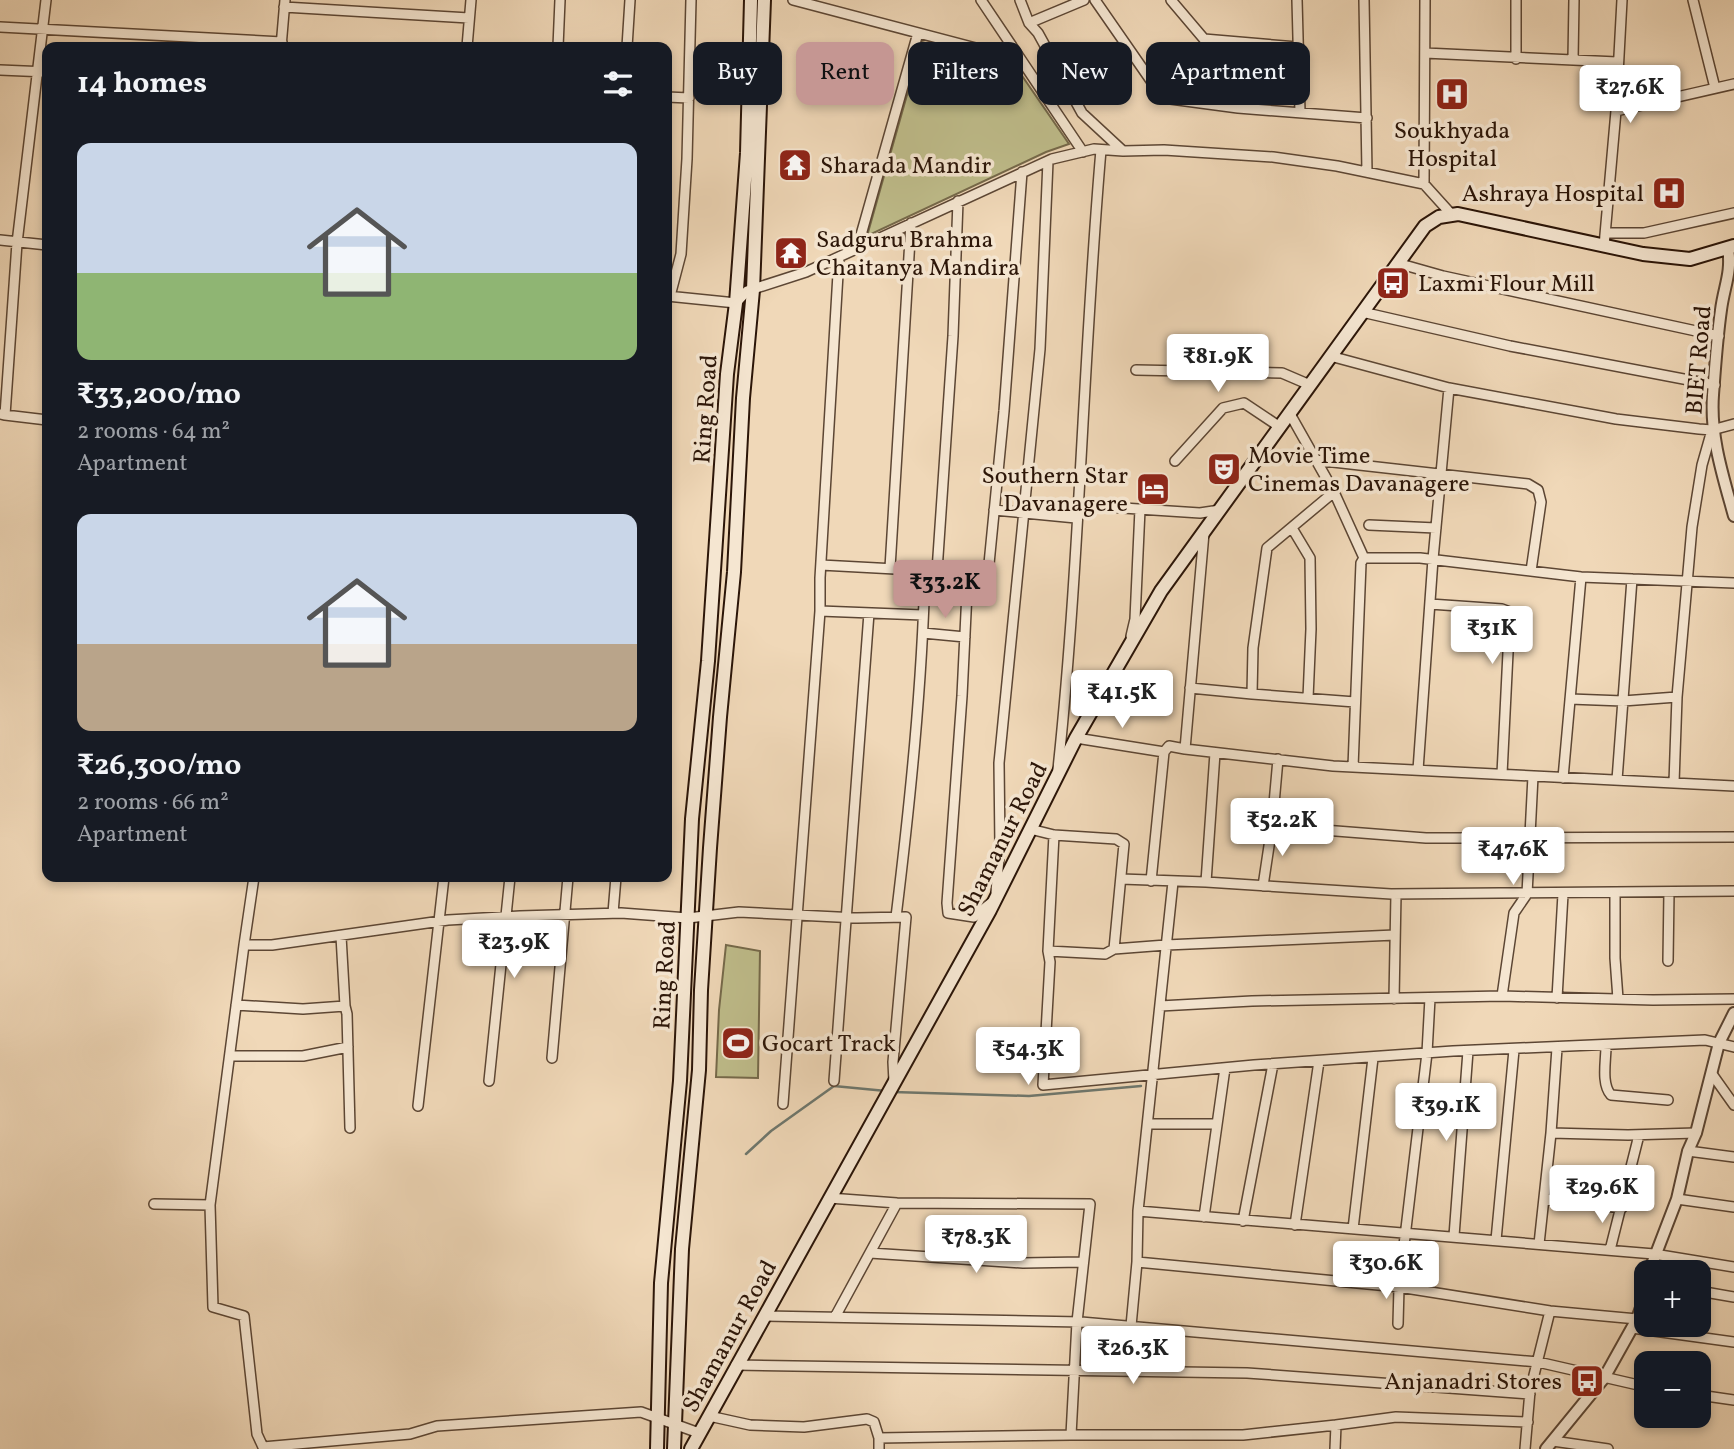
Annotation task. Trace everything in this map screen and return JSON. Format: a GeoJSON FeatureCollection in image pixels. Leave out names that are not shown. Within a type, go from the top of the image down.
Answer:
{"type":"FeatureCollection","features":[{"type":"Feature","properties":{"kind":"main road","name":"Ring Road"},"geometry":{"type":"LineString","coordinates":[[657,1449],[661,1283],[680,1081],[692,819],[708,661],[725,401],[736,303],[747,153],[751,0]]}},
{"type":"Feature","properties":{"kind":"main road","name":"Ring Road"},"geometry":{"type":"LineString","coordinates":[[674,1449],[682,1249],[699,1070],[701,990],[753,290],[764,0]]}},
{"type":"Feature","properties":{"kind":"main road"},"geometry":{"type":"LineString","coordinates":[[1452,215],[1606,239],[1643,254],[1690,259],[1731,247]]}},
{"type":"Feature","properties":{"kind":"main road","name":"Shamanur Road"},"geometry":{"type":"LineString","coordinates":[[691,1449],[995,900],[1076,738],[1161,591],[1424,226],[1439,216],[1452,215]]}},
{"type":"Feature","properties":{"kind":"street"},"geometry":{"type":"LineString","coordinates":[[43,42],[46,0]]}},
{"type":"Feature","properties":{"kind":"street"},"geometry":{"type":"LineString","coordinates":[[467,42],[471,0]]}},
{"type":"Feature","properties":{"kind":"street"},"geometry":{"type":"LineString","coordinates":[[558,42],[561,0]]}},
{"type":"Feature","properties":{"kind":"street"},"geometry":{"type":"LineString","coordinates":[[627,42],[630,0]]}},
{"type":"Feature","properties":{"kind":"street"},"geometry":{"type":"LineString","coordinates":[[672,283],[681,254],[691,0]]}},
{"type":"Feature","properties":{"kind":"street"},"geometry":{"type":"LineString","coordinates":[[793,0],[952,42]]}},
{"type":"Feature","properties":{"kind":"street"},"geometry":{"type":"LineString","coordinates":[[981,0],[1009,42]]}},
{"type":"Feature","properties":{"kind":"street"},"geometry":{"type":"LineString","coordinates":[[1020,0],[1030,23],[1082,113],[1123,152]]}},
{"type":"Feature","properties":{"kind":"street"},"geometry":{"type":"LineString","coordinates":[[1030,23],[1084,0]]}},
{"type":"Feature","properties":{"kind":"street"},"geometry":{"type":"LineString","coordinates":[[1095,0],[1163,98],[1238,108],[1367,118]]}},
{"type":"Feature","properties":{"kind":"street"},"geometry":{"type":"LineString","coordinates":[[1171,0],[1204,39],[1239,42]]}},
{"type":"Feature","properties":{"kind":"street"},"geometry":{"type":"LineString","coordinates":[[1297,0],[1297,42]]}},
{"type":"Feature","properties":{"kind":"street"},"geometry":{"type":"LineString","coordinates":[[1364,0],[1367,172]]}},
{"type":"Feature","properties":{"kind":"street"},"geometry":{"type":"LineString","coordinates":[[1424,0],[1424,184]]}},
{"type":"Feature","properties":{"kind":"street"},"geometry":{"type":"LineString","coordinates":[[1516,0],[1516,59]]}},
{"type":"Feature","properties":{"kind":"street"},"geometry":{"type":"LineString","coordinates":[[1573,59],[1574,0]]}},
{"type":"Feature","properties":{"kind":"street"},"geometry":{"type":"LineString","coordinates":[[1622,0],[1606,239],[1734,213]]}},
{"type":"Feature","properties":{"kind":"street"},"geometry":{"type":"LineString","coordinates":[[1693,0],[1715,88]]}},
{"type":"Feature","properties":{"kind":"street"},"geometry":{"type":"LineString","coordinates":[[281,42],[284,4],[469,18]]}},
{"type":"Feature","properties":{"kind":"street"},"geometry":{"type":"LineString","coordinates":[[0,27],[236,42]]}},
{"type":"Feature","properties":{"kind":"street"},"geometry":{"type":"LineString","coordinates":[[856,249],[918,33]]}},
{"type":"Feature","properties":{"kind":"street"},"geometry":{"type":"LineString","coordinates":[[1425,53],[1617,62]]}},
{"type":"Feature","properties":{"kind":"street"},"geometry":{"type":"LineString","coordinates":[[1023,63],[1083,152]]}},
{"type":"Feature","properties":{"kind":"street"},"geometry":{"type":"LineString","coordinates":[[0,70],[42,72]]}},
{"type":"Feature","properties":{"kind":"street"},"geometry":{"type":"LineString","coordinates":[[42,79],[17,243],[2,414],[42,419]]}},
{"type":"Feature","properties":{"kind":"street"},"geometry":{"type":"LineString","coordinates":[[1616,111],[1734,84]]}},
{"type":"Feature","properties":{"kind":"street"},"geometry":{"type":"LineString","coordinates":[[672,97],[689,98]]}},
{"type":"Feature","properties":{"kind":"street"},"geometry":{"type":"LineString","coordinates":[[1300,105],[1300,112]]}},
{"type":"Feature","properties":{"kind":"street"},"geometry":{"type":"LineString","coordinates":[[672,296],[736,303],[747,291],[806,272],[1048,161],[1101,149],[1272,157],[1367,172],[1424,184],[1452,215]]}},
{"type":"Feature","properties":{"kind":"street"},"geometry":{"type":"LineString","coordinates":[[1057,778],[1069,656],[1101,149]]}},
{"type":"Feature","properties":{"kind":"street"},"geometry":{"type":"LineString","coordinates":[[968,572],[948,913],[974,917],[995,900],[1000,847],[999,763],[1040,349],[1048,161]]}},
{"type":"Feature","properties":{"kind":"street"},"geometry":{"type":"LineString","coordinates":[[821,565],[988,574],[1023,172]]}},
{"type":"Feature","properties":{"kind":"street"},"geometry":{"type":"LineString","coordinates":[[937,571],[953,336],[958,201]]}},
{"type":"Feature","properties":{"kind":"street"},"geometry":{"type":"LineString","coordinates":[[890,568],[911,223]]}},
{"type":"Feature","properties":{"kind":"street"},"geometry":{"type":"LineString","coordinates":[[0,240],[42,245]]}},
{"type":"Feature","properties":{"kind":"street","name":"BIET Road"},"geometry":{"type":"LineString","coordinates":[[1731,247],[1730,292],[1721,309],[1712,430],[1734,516]]}},
{"type":"Feature","properties":{"kind":"street"},"geometry":{"type":"LineString","coordinates":[[783,1104],[820,611],[839,257]]}},
{"type":"Feature","properties":{"kind":"street"},"geometry":{"type":"LineString","coordinates":[[1397,263],[1469,282],[1719,337]]}},
{"type":"Feature","properties":{"kind":"street"},"geometry":{"type":"LineString","coordinates":[[1363,312],[1510,346],[1715,385]]}},
{"type":"Feature","properties":{"kind":"street"},"geometry":{"type":"LineString","coordinates":[[1330,356],[1449,388],[1616,419],[1712,430],[1734,424]]}},
{"type":"Feature","properties":{"kind":"street"},"geometry":{"type":"LineString","coordinates":[[1136,370],[1282,373],[1310,385]]}},
{"type":"Feature","properties":{"kind":"street"},"geometry":{"type":"LineString","coordinates":[[1418,770],[1433,559],[1449,388]]}},
{"type":"Feature","properties":{"kind":"street"},"geometry":{"type":"LineString","coordinates":[[1175,461],[1223,408],[1244,403],[1280,427]]}},
{"type":"Feature","properties":{"kind":"street"},"geometry":{"type":"LineString","coordinates":[[1290,414],[1334,492],[1364,558],[1353,767]]}},
{"type":"Feature","properties":{"kind":"street"},"geometry":{"type":"LineString","coordinates":[[1674,783],[1676,697],[1692,527],[1702,466],[1712,430]]}},
{"type":"Feature","properties":{"kind":"street"},"geometry":{"type":"LineString","coordinates":[[1315,460],[1528,484],[1538,490],[1541,502],[1531,571]]}},
{"type":"Feature","properties":{"kind":"street"},"geometry":{"type":"LineString","coordinates":[[1252,694],[1253,648],[1267,548],[1334,492]]}},
{"type":"Feature","properties":{"kind":"street"},"geometry":{"type":"LineString","coordinates":[[1077,505],[1200,513],[1222,509]]}},
{"type":"Feature","properties":{"kind":"street"},"geometry":{"type":"LineString","coordinates":[[1126,655],[1135,620],[1140,509]]}},
{"type":"Feature","properties":{"kind":"street"},"geometry":{"type":"LineString","coordinates":[[994,510],[1076,518]]}},
{"type":"Feature","properties":{"kind":"street"},"geometry":{"type":"LineString","coordinates":[[1369,525],[1436,528]]}},
{"type":"Feature","properties":{"kind":"street"},"geometry":{"type":"LineString","coordinates":[[1292,528],[1310,558],[1308,698]]}},
{"type":"Feature","properties":{"kind":"street"},"geometry":{"type":"LineString","coordinates":[[1185,749],[1204,533]]}},
{"type":"Feature","properties":{"kind":"street"},"geometry":{"type":"LineString","coordinates":[[1364,558],[1433,559],[1581,577],[1734,583]]}},
{"type":"Feature","properties":{"kind":"street"},"geometry":{"type":"LineString","coordinates":[[896,917],[909,810],[923,633],[925,571]]}},
{"type":"Feature","properties":{"kind":"street"},"geometry":{"type":"LineString","coordinates":[[1563,778],[1581,577]]}},
{"type":"Feature","properties":{"kind":"street"},"geometry":{"type":"LineString","coordinates":[[1617,780],[1632,579]]}},
{"type":"Feature","properties":{"kind":"street"},"geometry":{"type":"LineString","coordinates":[[1430,604],[1502,609],[1510,612],[1502,774]]}},
{"type":"Feature","properties":{"kind":"street"},"geometry":{"type":"LineString","coordinates":[[820,611],[923,615]]}},
{"type":"Feature","properties":{"kind":"street"},"geometry":{"type":"LineString","coordinates":[[834,1081],[869,613]]}},
{"type":"Feature","properties":{"kind":"street"},"geometry":{"type":"LineString","coordinates":[[923,633],[965,637]]}},
{"type":"Feature","properties":{"kind":"street"},"geometry":{"type":"LineString","coordinates":[[1190,688],[1356,702]]}},
{"type":"Feature","properties":{"kind":"street"},"geometry":{"type":"LineString","coordinates":[[1570,699],[1623,701],[1676,697]]}},
{"type":"Feature","properties":{"kind":"street"},"geometry":{"type":"LineString","coordinates":[[1076,738],[1164,752]]}},
{"type":"Feature","properties":{"kind":"street"},"geometry":{"type":"LineString","coordinates":[[1151,881],[1164,752],[1169,746],[1353,767],[1734,786]]}},
{"type":"Feature","properties":{"kind":"street"},"geometry":{"type":"LineString","coordinates":[[1206,882],[1215,752]]}},
{"type":"Feature","properties":{"kind":"street"},"geometry":{"type":"LineString","coordinates":[[1263,886],[1278,760]]}},
{"type":"Feature","properties":{"kind":"street"},"geometry":{"type":"LineString","coordinates":[[1502,996],[1514,913],[1527,894],[1533,776]]}},
{"type":"Feature","properties":{"kind":"street"},"geometry":{"type":"LineString","coordinates":[[1272,826],[1426,838],[1734,837]]}},
{"type":"Feature","properties":{"kind":"street"},"geometry":{"type":"LineString","coordinates":[[1030,830],[1054,835],[1116,839],[1124,844],[1114,949]]}},
{"type":"Feature","properties":{"kind":"street"},"geometry":{"type":"LineString","coordinates":[[1054,835],[1043,1085],[1427,1053],[1705,1040],[1734,1047]]}},
{"type":"Feature","properties":{"kind":"street"},"geometry":{"type":"LineString","coordinates":[[1121,880],[1206,882],[1396,894],[1734,891]]}},
{"type":"Feature","properties":{"kind":"street"},"geometry":{"type":"LineString","coordinates":[[253,882],[210,1205],[213,1307],[244,1316],[257,1434],[263,1447],[410,1434],[437,1426],[641,1412],[699,1433]]}},
{"type":"Feature","properties":{"kind":"street"},"geometry":{"type":"LineString","coordinates":[[418,1105],[444,882]]}},
{"type":"Feature","properties":{"kind":"street"},"geometry":{"type":"LineString","coordinates":[[489,1081],[510,882]]}},
{"type":"Feature","properties":{"kind":"street"},"geometry":{"type":"LineString","coordinates":[[552,1058],[568,882]]}},
{"type":"Feature","properties":{"kind":"street"},"geometry":{"type":"LineString","coordinates":[[614,913],[616,882]]}},
{"type":"Feature","properties":{"kind":"street"},"geometry":{"type":"LineString","coordinates":[[1130,1326],[1138,1211],[1173,882]]}},
{"type":"Feature","properties":{"kind":"street"},"geometry":{"type":"LineString","coordinates":[[1668,961],[1669,892]]}},
{"type":"Feature","properties":{"kind":"street"},"geometry":{"type":"LineString","coordinates":[[1615,893],[1618,999]]}},
{"type":"Feature","properties":{"kind":"street"},"geometry":{"type":"LineString","coordinates":[[1394,999],[1396,894]]}},
{"type":"Feature","properties":{"kind":"street"},"geometry":{"type":"LineString","coordinates":[[1557,998],[1563,894]]}},
{"type":"Feature","properties":{"kind":"street"},"geometry":{"type":"LineString","coordinates":[[244,945],[272,945],[440,921],[506,917],[614,913],[688,918],[739,912],[798,916],[906,917],[890,1088]]}},
{"type":"Feature","properties":{"kind":"street"},"geometry":{"type":"LineString","coordinates":[[1048,951],[1105,954],[1114,949],[1167,945],[1395,935]]}},
{"type":"Feature","properties":{"kind":"street"},"geometry":{"type":"LineString","coordinates":[[341,936],[347,1014],[350,1128]]}},
{"type":"Feature","properties":{"kind":"street"},"geometry":{"type":"LineString","coordinates":[[1160,1006],[1252,1001],[1502,996],[1734,999]]}},
{"type":"Feature","properties":{"kind":"street"},"geometry":{"type":"LineString","coordinates":[[1398,1324],[1399,1287],[1427,1053],[1430,998]]}},
{"type":"Feature","properties":{"kind":"street"},"geometry":{"type":"LineString","coordinates":[[236,1005],[303,1009],[345,1006]]}},
{"type":"Feature","properties":{"kind":"street"},"geometry":{"type":"LineString","coordinates":[[1652,1260],[1677,1199],[1719,1043],[1734,1013]]}},
{"type":"Feature","properties":{"kind":"street"},"geometry":{"type":"LineString","coordinates":[[1605,1046],[1605,1084],[1611,1095],[1668,1100]]}},
{"type":"Feature","properties":{"kind":"street"},"geometry":{"type":"LineString","coordinates":[[230,1056],[303,1056],[348,1047]]}},
{"type":"Feature","properties":{"kind":"street"},"geometry":{"type":"LineString","coordinates":[[1539,1244],[1558,1048]]}},
{"type":"Feature","properties":{"kind":"street"},"geometry":{"type":"LineString","coordinates":[[1496,1240],[1514,1050]]}},
{"type":"Feature","properties":{"kind":"street"},"geometry":{"type":"LineString","coordinates":[[1454,1236],[1468,1051]]}},
{"type":"Feature","properties":{"kind":"street"},"geometry":{"type":"LineString","coordinates":[[1353,1228],[1373,1058]]}},
{"type":"Feature","properties":{"kind":"street"},"geometry":{"type":"LineString","coordinates":[[1296,1225],[1319,1061]]}},
{"type":"Feature","properties":{"kind":"street"},"geometry":{"type":"LineString","coordinates":[[1243,1221],[1273,1064]]}},
{"type":"Feature","properties":{"kind":"street"},"geometry":{"type":"LineString","coordinates":[[1205,1217],[1225,1068]]}},
{"type":"Feature","properties":{"kind":"street"},"geometry":{"type":"LineString","coordinates":[[1712,1074],[1734,1105]]}},
{"type":"Feature","properties":{"kind":"street"},"geometry":{"type":"LineString","coordinates":[[1148,1124],[1217,1124]]}},
{"type":"Feature","properties":{"kind":"street"},"geometry":{"type":"LineString","coordinates":[[1551,1133],[1696,1133]]}},
{"type":"Feature","properties":{"kind":"street"},"geometry":{"type":"LineString","coordinates":[[1611,1250],[1639,1135]]}},
{"type":"Feature","properties":{"kind":"street"},"geometry":{"type":"LineString","coordinates":[[1688,1151],[1734,1157]]}},
{"type":"Feature","properties":{"kind":"street"},"geometry":{"type":"LineString","coordinates":[[829,1198],[897,1203],[1090,1204],[1077,1322],[1071,1435]]}},
{"type":"Feature","properties":{"kind":"street"},"geometry":{"type":"LineString","coordinates":[[1544,1199],[1622,1208]]}},
{"type":"Feature","properties":{"kind":"street"},"geometry":{"type":"LineString","coordinates":[[1677,1199],[1734,1208]]}},
{"type":"Feature","properties":{"kind":"street"},"geometry":{"type":"LineString","coordinates":[[835,1317],[897,1203]]}},
{"type":"Feature","properties":{"kind":"street"},"geometry":{"type":"LineString","coordinates":[[153,1204],[210,1205]]}},
{"type":"Feature","properties":{"kind":"street"},"geometry":{"type":"LineString","coordinates":[[1138,1211],[1654,1254],[1734,1267]]}},
{"type":"Feature","properties":{"kind":"street"},"geometry":{"type":"LineString","coordinates":[[870,1254],[1023,1263],[1083,1262]]}},
{"type":"Feature","properties":{"kind":"street"},"geometry":{"type":"LineString","coordinates":[[1136,1262],[1399,1287],[1634,1323]]}},
{"type":"Feature","properties":{"kind":"street"},"geometry":{"type":"LineString","coordinates":[[1711,1293],[1734,1297]]}},
{"type":"Feature","properties":{"kind":"street"},"geometry":{"type":"LineString","coordinates":[[1525,1449],[1530,1394],[1550,1311]]}},
{"type":"Feature","properties":{"kind":"street"},"geometry":{"type":"LineString","coordinates":[[765,1316],[1077,1322],[1130,1326],[1538,1362],[1634,1384]]}},
{"type":"Feature","properties":{"kind":"street"},"geometry":{"type":"LineString","coordinates":[[1549,1445],[1604,1378],[1634,1325]]}},
{"type":"Feature","properties":{"kind":"street"},"geometry":{"type":"LineString","coordinates":[[1708,1337],[1734,1342]]}},
{"type":"Feature","properties":{"kind":"street"},"geometry":{"type":"LineString","coordinates":[[736,1365],[1247,1373],[1530,1394]]}},
{"type":"Feature","properties":{"kind":"street"},"geometry":{"type":"LineString","coordinates":[[1711,1396],[1734,1399]]}},
{"type":"Feature","properties":{"kind":"street"},"geometry":{"type":"LineString","coordinates":[[709,1416],[750,1425],[804,1427],[867,1419],[874,1422],[879,1449]]}},
{"type":"Feature","properties":{"kind":"street"},"geometry":{"type":"LineString","coordinates":[[879,1438],[1242,1435],[1396,1417],[1528,1422]]}},
{"type":"Feature","properties":{"kind":"street"},"geometry":{"type":"LineString","coordinates":[[1335,1449],[1336,1425]]}},
{"type":"Feature","properties":{"kind":"street"},"geometry":{"type":"LineString","coordinates":[[1549,1445],[1608,1449]]}},
{"type":"Feature","properties":{"kind":"shaded area"},"geometry":{"type":"Polygon","coordinates":[[[1023,77],[1037,98],[1037,105],[1042,105],[1069,144],[1046,152],[867,236],[908,91],[908,105],[1023,105],[1023,77]]]}},
{"type":"Feature","properties":{"kind":"shaded area","name":"Gocart Track"},"geometry":{"type":"Polygon","coordinates":[[[726,945],[760,951],[758,1078],[716,1077],[726,945]]]}},
{"type":"Feature","properties":{"kind":"waterway"},"geometry":{"type":"LineString","coordinates":[[746,1154],[771,1131],[834,1086],[886,1091]]}},
{"type":"Feature","properties":{"kind":"waterway"},"geometry":{"type":"LineString","coordinates":[[893,1092],[1029,1096],[1141,1086]]}},
{"type":"Feature","properties":{"kind":"place","name":"Soukhyada Hospital"},"geometry":{"type":"Point","coordinates":[1452,94]}},
{"type":"Feature","properties":{"kind":"place","name":"Sharada Mandir"},"geometry":{"type":"Point","coordinates":[795,165]}},
{"type":"Feature","properties":{"kind":"place","name":"Ashraya Hospital"},"geometry":{"type":"Point","coordinates":[1669,193]}},
{"type":"Feature","properties":{"kind":"place","name":"Sadguru Brahma Chaitanya Mandira"},"geometry":{"type":"Point","coordinates":[791,253]}},
{"type":"Feature","properties":{"kind":"place","name":"Laxmi Flour Mill"},"geometry":{"type":"Point","coordinates":[1393,283]}},
{"type":"Feature","properties":{"kind":"place","name":"Movie Time Cinemas Davanagere"},"geometry":{"type":"Point","coordinates":[1224,469]}},
{"type":"Feature","properties":{"kind":"place","name":"Southern Star Davanagere"},"geometry":{"type":"Point","coordinates":[1153,489]}},
{"type":"Feature","properties":{"kind":"place","name":"Gocart Track"},"geometry":{"type":"Point","coordinates":[738,1043]}},
{"type":"Feature","properties":{"kind":"place","name":"Anjanadri Stores"},"geometry":{"type":"Point","coordinates":[1587,1381]}}]}
